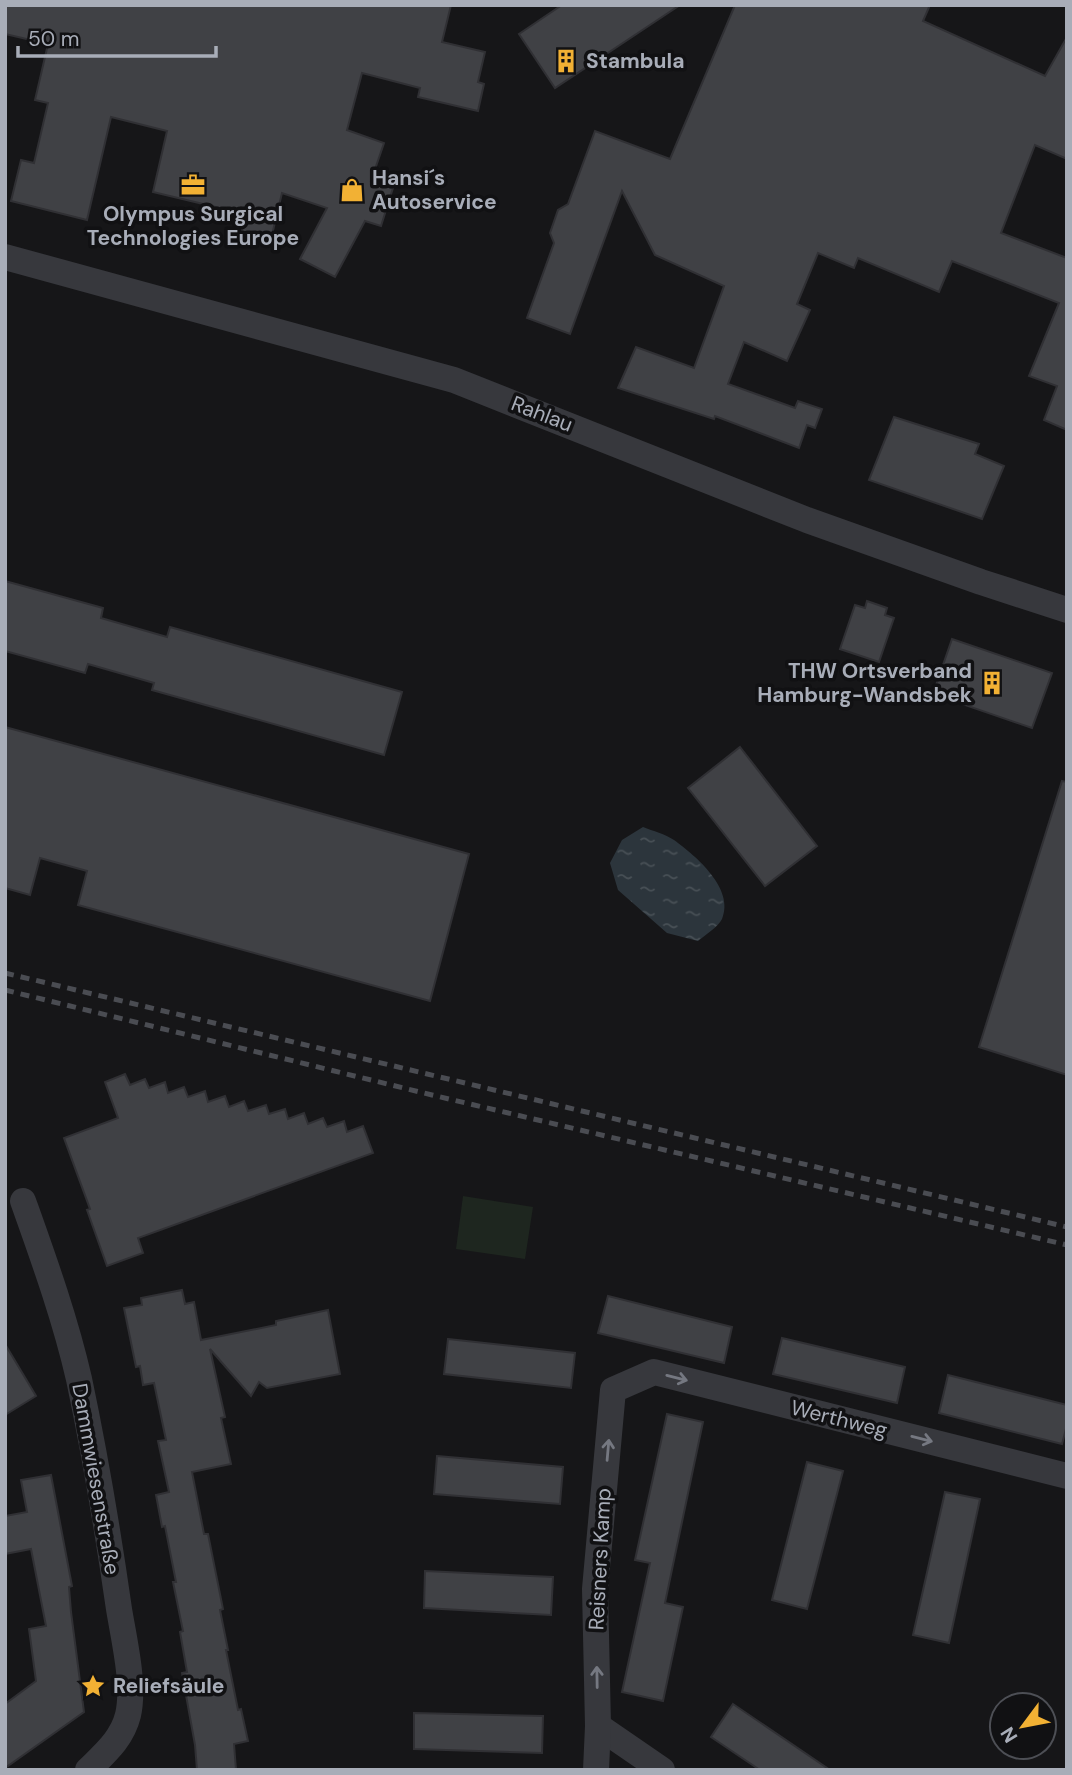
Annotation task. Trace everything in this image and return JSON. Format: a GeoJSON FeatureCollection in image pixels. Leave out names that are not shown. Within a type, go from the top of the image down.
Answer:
{"type":"FeatureCollection","features":[{"type":"Feature","properties":{"kind":"street","name":"Rahlau"},"geometry":{"type":"LineString","coordinates":[[5,257],[454,380],[807,520],[1067,610]]}},
{"type":"Feature","properties":{"kind":"street","name":"Dammwiesenstraße"},"geometry":{"type":"LineString","coordinates":[[23,1201],[54,1288],[78,1377],[114,1573],[131,1688],[129,1713],[123,1730],[102,1765]]}},
{"type":"Feature","properties":{"kind":"street","name":"Werthweg"},"geometry":{"type":"LineString","coordinates":[[613,1390],[654,1372],[1067,1476]]}},
{"type":"Feature","properties":{"kind":"street","name":"Reisners Kamp"},"geometry":{"type":"LineString","coordinates":[[596,1770],[598,1726],[595,1588],[613,1390]]}},
{"type":"Feature","properties":{"kind":"street"},"geometry":{"type":"LineString","coordinates":[[598,1726],[662,1770]]}},
{"type":"Feature","properties":{"kind":"shaded area"},"geometry":{"type":"Polygon","coordinates":[[[463,1196],[533,1207],[525,1259],[456,1249],[463,1196]]]}},
{"type":"Feature","properties":{"kind":"water"},"geometry":{"type":"Polygon","coordinates":[[[643,827],[674,840],[702,864],[718,885],[725,908],[722,919],[698,941],[667,933],[618,890],[610,863],[622,840],[643,827]]]}},
{"type":"Feature","properties":{"kind":"building"},"geometry":{"type":"Polygon","coordinates":[[[5,5],[451,5],[442,42],[485,52],[478,82],[484,84],[478,111],[418,97],[420,88],[362,73],[347,130],[384,143],[371,181],[393,188],[381,226],[365,221],[335,277],[300,259],[327,208],[282,193],[271,239],[241,232],[245,214],[153,192],[167,131],[111,117],[87,220],[11,201],[21,160],[34,163],[48,103],[35,100],[48,44],[5,34],[5,5]]]}},
{"type":"Feature","properties":{"kind":"building","name":"Stambula"},"geometry":{"type":"Polygon","coordinates":[[[562,5],[680,5],[555,88],[519,34],[562,5]]]}},
{"type":"Feature","properties":{"kind":"building"},"geometry":{"type":"Polygon","coordinates":[[[735,5],[930,5],[923,21],[1045,76],[1067,37],[1067,159],[1035,145],[1001,233],[1067,258],[1067,430],[1044,420],[1057,386],[1029,376],[1059,303],[952,261],[939,292],[858,258],[854,268],[818,253],[797,304],[810,310],[787,361],[744,342],[728,384],[795,408],[798,401],[822,409],[815,428],[807,425],[799,448],[715,416],[714,419],[618,388],[636,347],[694,368],[724,286],[655,255],[622,191],[570,334],[527,318],[554,243],[550,233],[558,210],[568,204],[595,131],[670,159],[735,5]]]}},
{"type":"Feature","properties":{"kind":"building"},"geometry":{"type":"Polygon","coordinates":[[[894,417],[979,444],[975,454],[1004,466],[982,519],[869,480],[894,417]]]}},
{"type":"Feature","properties":{"kind":"building"},"geometry":{"type":"Polygon","coordinates":[[[5,581],[103,608],[101,618],[167,637],[170,627],[402,692],[384,755],[152,690],[154,683],[88,664],[85,673],[5,651],[5,581]]]}},
{"type":"Feature","properties":{"kind":"building"},"geometry":{"type":"Polygon","coordinates":[[[867,601],[887,608],[885,615],[894,618],[879,662],[840,649],[855,605],[865,608],[867,601]]]}},
{"type":"Feature","properties":{"kind":"building","name":"THW Ortsverband Hamburg-Wandsbek"},"geometry":{"type":"Polygon","coordinates":[[[952,639],[1052,673],[1032,728],[933,694],[952,639]]]}},
{"type":"Feature","properties":{"kind":"building"},"geometry":{"type":"Polygon","coordinates":[[[5,727],[469,854],[430,1001],[78,905],[87,871],[40,858],[30,895],[5,888],[5,727]]]}},
{"type":"Feature","properties":{"kind":"building"},"geometry":{"type":"Polygon","coordinates":[[[740,747],[817,846],[765,886],[688,788],[740,747]]]}},
{"type":"Feature","properties":{"kind":"building"},"geometry":{"type":"Polygon","coordinates":[[[1062,781],[1067,782],[1067,1075],[979,1047],[1062,781]]]}},
{"type":"Feature","properties":{"kind":"building"},"geometry":{"type":"Polygon","coordinates":[[[125,1074],[130,1085],[145,1079],[149,1088],[165,1082],[168,1093],[184,1087],[188,1097],[205,1091],[208,1102],[225,1096],[229,1107],[244,1101],[248,1111],[266,1105],[269,1114],[285,1109],[288,1119],[304,1113],[308,1124],[323,1118],[327,1127],[344,1121],[347,1132],[363,1126],[373,1153],[138,1238],[143,1253],[107,1266],[64,1138],[118,1118],[105,1082],[125,1074]]]}},
{"type":"Feature","properties":{"kind":"building"},"geometry":{"type":"Polygon","coordinates":[[[182,1290],[185,1304],[194,1302],[201,1340],[276,1325],[276,1321],[328,1310],[340,1374],[267,1388],[259,1382],[251,1396],[210,1349],[225,1417],[221,1418],[231,1464],[192,1472],[223,1609],[220,1610],[238,1710],[241,1709],[248,1741],[234,1744],[236,1770],[197,1770],[182,1673],[187,1672],[180,1632],[183,1631],[173,1582],[176,1582],[156,1495],[169,1492],[158,1441],[166,1440],[154,1383],[143,1385],[140,1366],[136,1367],[124,1308],[142,1305],[141,1298],[182,1290]]]}},
{"type":"Feature","properties":{"kind":"building"},"geometry":{"type":"Polygon","coordinates":[[[608,1296],[732,1327],[724,1363],[598,1333],[608,1296]]]}},
{"type":"Feature","properties":{"kind":"building"},"geometry":{"type":"Polygon","coordinates":[[[782,1338],[905,1367],[897,1403],[773,1374],[782,1338]]]}},
{"type":"Feature","properties":{"kind":"building"},"geometry":{"type":"Polygon","coordinates":[[[448,1339],[575,1353],[571,1388],[444,1374],[448,1339]]]}},
{"type":"Feature","properties":{"kind":"building"},"geometry":{"type":"Polygon","coordinates":[[[5,1344],[36,1396],[5,1415],[5,1344]]]}},
{"type":"Feature","properties":{"kind":"building"},"geometry":{"type":"Polygon","coordinates":[[[948,1375],[1067,1405],[1067,1425],[1062,1444],[939,1413],[948,1375]]]}},
{"type":"Feature","properties":{"kind":"building"},"geometry":{"type":"Polygon","coordinates":[[[667,1414],[703,1422],[665,1603],[683,1607],[663,1701],[622,1692],[650,1563],[635,1560],[667,1414]]]}},
{"type":"Feature","properties":{"kind":"building"},"geometry":{"type":"Polygon","coordinates":[[[437,1456],[563,1467],[560,1504],[434,1494],[437,1456]]]}},
{"type":"Feature","properties":{"kind":"building"},"geometry":{"type":"Polygon","coordinates":[[[807,1462],[843,1471],[807,1609],[772,1600],[807,1462]]]}},
{"type":"Feature","properties":{"kind":"building"},"geometry":{"type":"Polygon","coordinates":[[[51,1475],[72,1586],[69,1587],[71,1612],[84,1712],[5,1768],[5,1704],[36,1681],[29,1629],[46,1626],[31,1549],[5,1554],[5,1516],[27,1512],[21,1480],[51,1475]]]}},
{"type":"Feature","properties":{"kind":"building"},"geometry":{"type":"Polygon","coordinates":[[[945,1492],[980,1499],[949,1643],[913,1635],[945,1492]]]}},
{"type":"Feature","properties":{"kind":"building"},"geometry":{"type":"Polygon","coordinates":[[[425,1571],[553,1577],[551,1615],[424,1608],[425,1571]]]}},
{"type":"Feature","properties":{"kind":"building"},"geometry":{"type":"Polygon","coordinates":[[[733,1704],[830,1770],[760,1770],[711,1737],[733,1704]]]}},
{"type":"Feature","properties":{"kind":"building"},"geometry":{"type":"Polygon","coordinates":[[[414,1713],[543,1716],[542,1753],[414,1749],[414,1713]]]}},
{"type":"Feature","properties":{"kind":"railway"},"geometry":{"type":"LineString","coordinates":[[5,973],[1067,1227]]}},
{"type":"Feature","properties":{"kind":"railway"},"geometry":{"type":"LineString","coordinates":[[5,990],[432,1095],[1067,1245]]}},
{"type":"Feature","properties":{"kind":"place","name":"Stambula"},"geometry":{"type":"Point","coordinates":[566,61]}},
{"type":"Feature","properties":{"kind":"place","name":"Olympus Surgical Technologies Europe"},"geometry":{"type":"Point","coordinates":[193,185]}},
{"type":"Feature","properties":{"kind":"place","name":"Hansi´s Autoservice"},"geometry":{"type":"Point","coordinates":[352,190]}},
{"type":"Feature","properties":{"kind":"place","name":"THW Ortsverband Hamburg-Wandsbek"},"geometry":{"type":"Point","coordinates":[992,683]}},
{"type":"Feature","properties":{"kind":"place","name":"Reliefsäule"},"geometry":{"type":"Point","coordinates":[93,1686]}}]}
